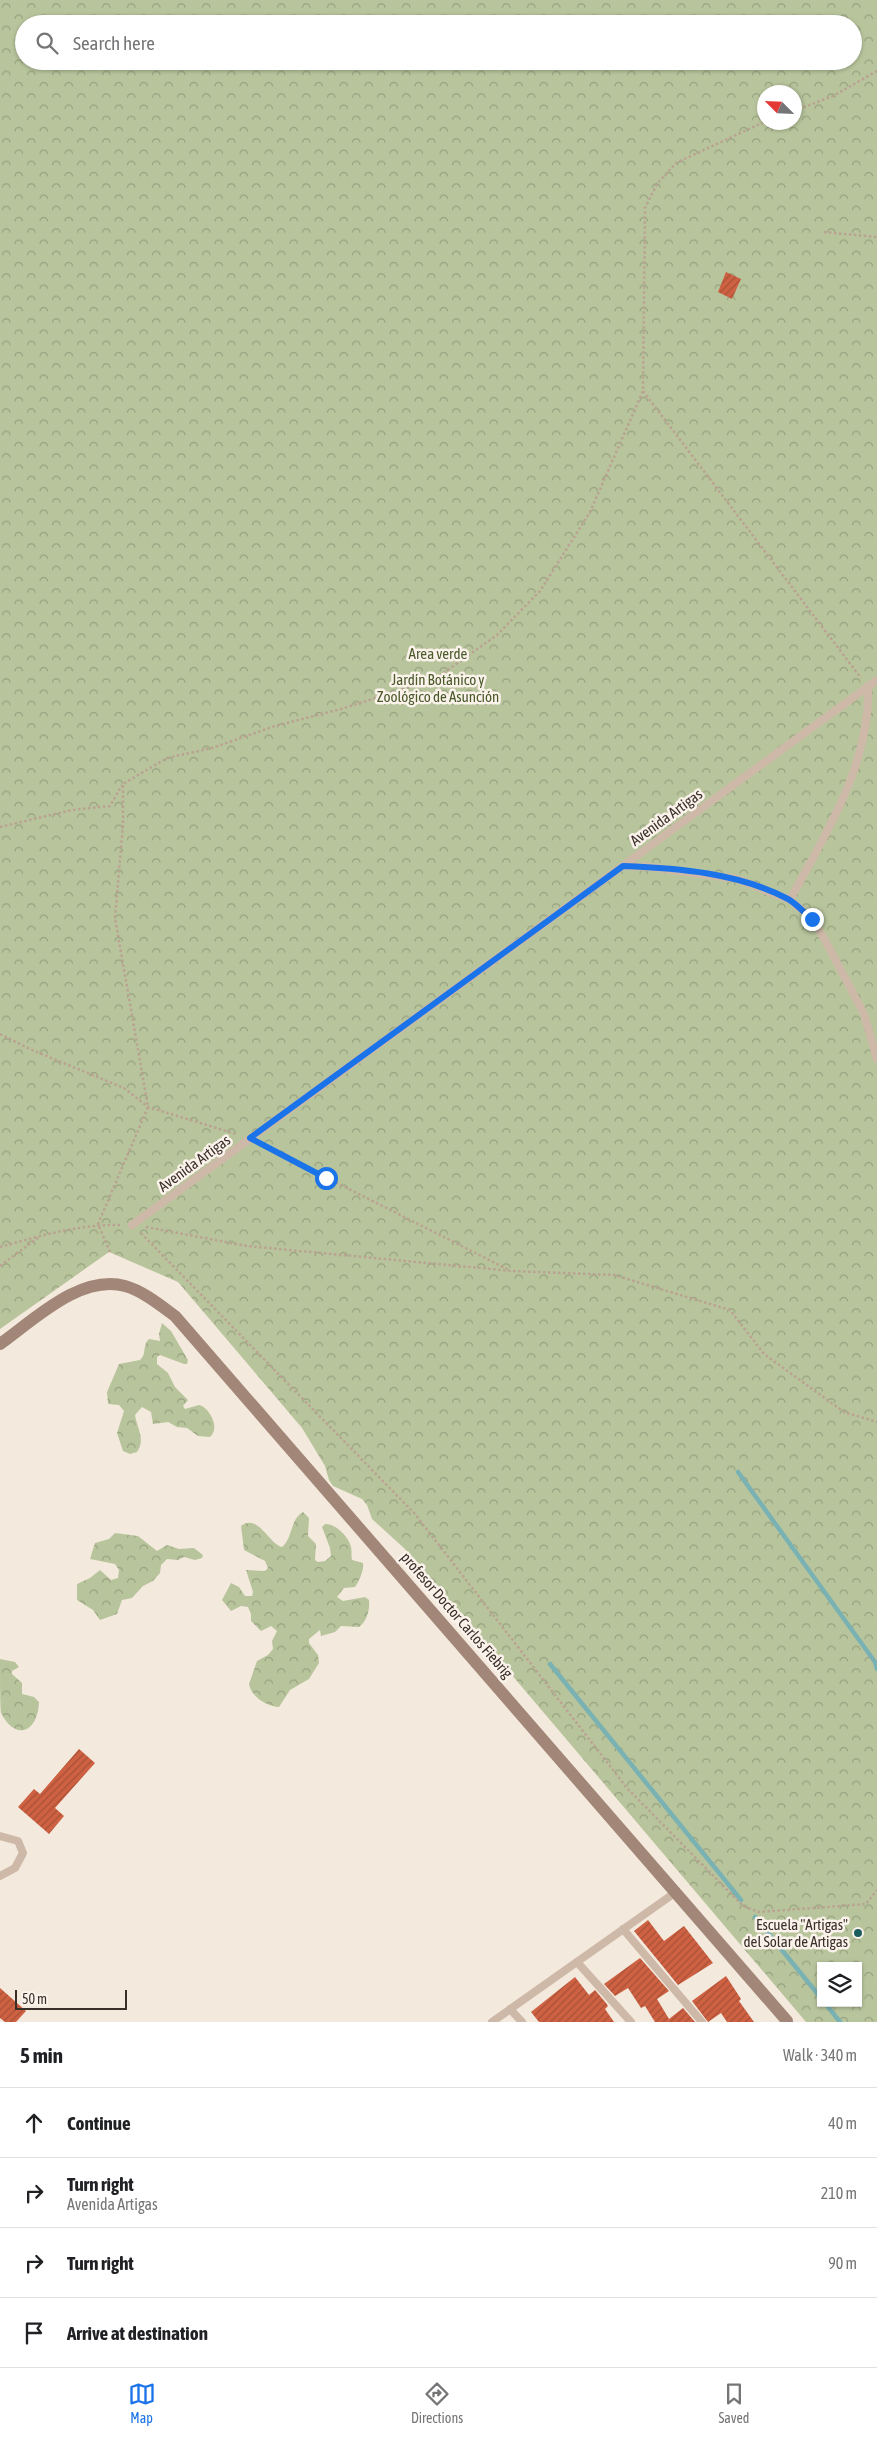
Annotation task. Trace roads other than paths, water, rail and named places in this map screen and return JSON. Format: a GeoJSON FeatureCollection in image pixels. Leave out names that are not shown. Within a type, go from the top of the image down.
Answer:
{"type":"FeatureCollection","features":[{"type":"Feature","properties":{"kind":"street","name":"profesor Doctor Carlos Fiebrig"},"geometry":{"type":"LineString","coordinates":[[0,1344],[74,1292],[100,1284],[125,1286],[149,1298],[174,1316],[787,2022]]}},
{"type":"Feature","properties":{"kind":"lane","name":"Avenida Artigas"},"geometry":{"type":"LineString","coordinates":[[132,1225],[877,680]]}},
{"type":"Feature","properties":{"kind":"lane"},"geometry":{"type":"LineString","coordinates":[[790,900],[836,815],[857,762],[869,710],[868,686]]}},
{"type":"Feature","properties":{"kind":"lane"},"geometry":{"type":"LineString","coordinates":[[623,866],[650,867],[737,879],[790,900],[812,919],[825,940],[864,1014],[877,1059]]}},
{"type":"Feature","properties":{"kind":"lane"},"geometry":{"type":"LineString","coordinates":[[0,1836],[18,1841],[23,1853],[15,1868],[0,1876]]}},
{"type":"Feature","properties":{"kind":"lane"},"geometry":{"type":"LineString","coordinates":[[492,2022],[676,1892]]}},
{"type":"Feature","properties":{"kind":"lane"},"geometry":{"type":"LineString","coordinates":[[623,1929],[702,2022]]}},
{"type":"Feature","properties":{"kind":"lane"},"geometry":{"type":"LineString","coordinates":[[577,1962],[631,2022]]}},
{"type":"Feature","properties":{"kind":"lane"},"geometry":{"type":"LineString","coordinates":[[510,2009],[522,2022]]}},
{"type":"Feature","properties":{"kind":"waterway"},"geometry":{"type":"LineString","coordinates":[[738,1472],[875,1662],[877,1669]]}},
{"type":"Feature","properties":{"kind":"waterway"},"geometry":{"type":"LineString","coordinates":[[550,1664],[741,1900]]}},
{"type":"Feature","properties":{"kind":"waterway"},"geometry":{"type":"LineString","coordinates":[[755,1917],[817,1993]]}},
{"type":"Feature","properties":{"kind":"waterway"},"geometry":{"type":"LineString","coordinates":[[828,2007],[840,2022]]}},
{"type":"Feature","properties":{"kind":"place","name":"Escuela \"Artigas\" del Solar de Artigas"},"geometry":{"type":"Point","coordinates":[858,1933]}},
{"type":"Feature","properties":{"kind":"park label","name":"Area verde"},"geometry":{"type":"Point","coordinates":[438,653]}},
{"type":"Feature","properties":{"kind":"park label","name":"Jardín Botánico y Zoológico de Asunción"},"geometry":{"type":"Point","coordinates":[438,688]}}]}
